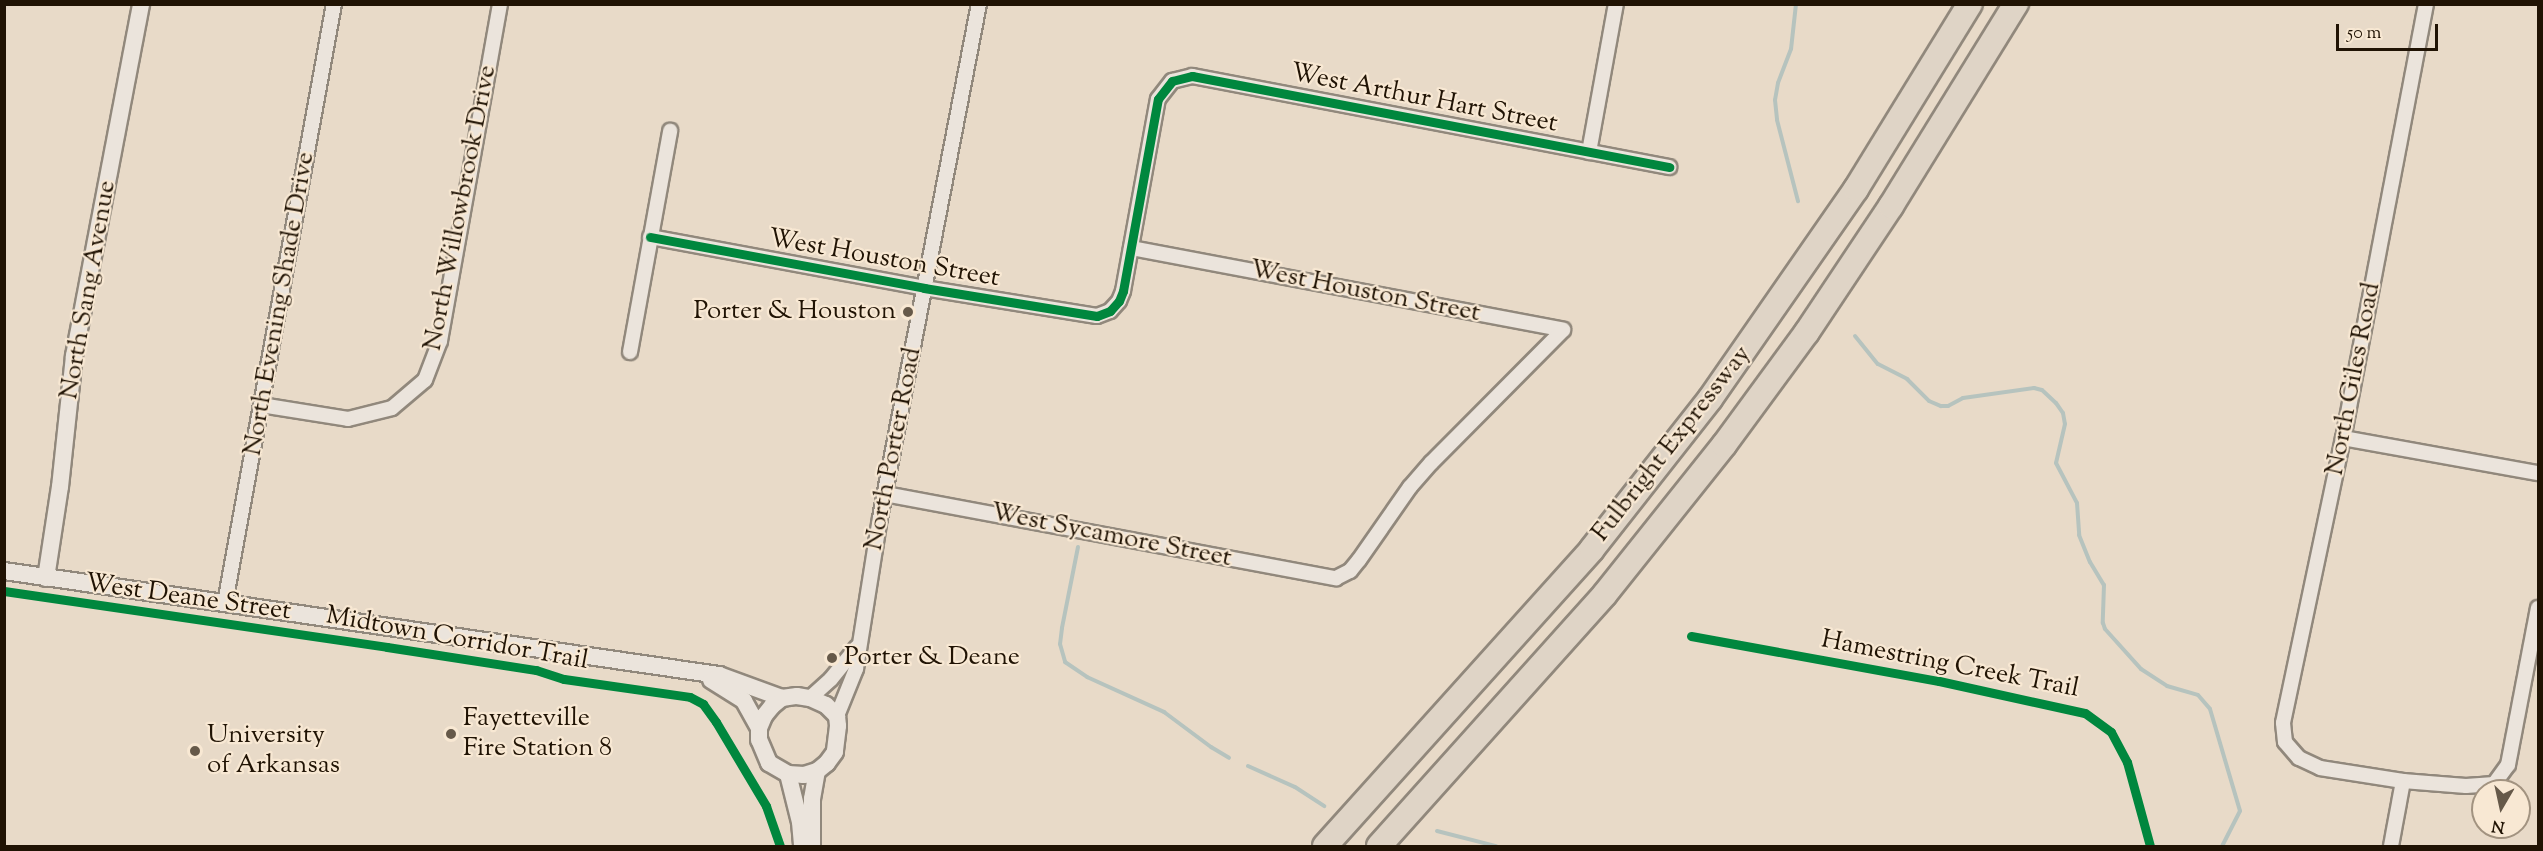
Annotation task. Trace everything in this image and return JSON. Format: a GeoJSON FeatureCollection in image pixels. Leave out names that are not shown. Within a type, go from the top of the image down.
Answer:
{"type":"FeatureCollection","features":[{"type":"Feature","properties":{"kind":"highway"},"geometry":{"type":"LineString","coordinates":[[1921,85],[1962,4]]}},
{"type":"Feature","properties":{"kind":"highway","name":"Fulbright Expressway"},"geometry":{"type":"LineString","coordinates":[[1325,846],[1520,631],[1644,486],[1773,313],[1856,189],[1970,4]]}},
{"type":"Feature","properties":{"kind":"highway","name":"Fulbright Expressway"},"geometry":{"type":"LineString","coordinates":[[1379,846],[1605,594],[1724,445],[1807,332],[1891,206],[2016,4]]}},
{"type":"Feature","properties":{"kind":"street","name":"North Sang Avenue"},"geometry":{"type":"LineString","coordinates":[[46,578],[60,487],[74,356],[141,4]]}},
{"type":"Feature","properties":{"kind":"street","name":"North Evening Shade Drive"},"geometry":{"type":"LineString","coordinates":[[225,603],[334,4]]}},
{"type":"Feature","properties":{"kind":"street","name":"North Willowbrook Drive"},"geometry":{"type":"LineString","coordinates":[[261,405],[348,419],[392,408],[424,380],[440,341],[500,4]]}},
{"type":"Feature","properties":{"kind":"street","name":"North Porter Road"},"geometry":{"type":"LineString","coordinates":[[837,716],[856,669],[857,647],[885,494],[979,4]]}},
{"type":"Feature","properties":{"kind":"street"},"geometry":{"type":"LineString","coordinates":[[1589,152],[1616,4]]}},
{"type":"Feature","properties":{"kind":"street","name":"North Giles Road"},"geometry":{"type":"LineString","coordinates":[[2403,781],[2320,768],[2299,758],[2284,742],[2283,723],[2343,438],[2426,4]]}},
{"type":"Feature","properties":{"kind":"street","name":"West Arthur Hart Street"},"geometry":{"type":"LineString","coordinates":[[1131,248],[1158,99],[1172,81],[1192,76],[1669,167]]}},
{"type":"Feature","properties":{"kind":"street"},"geometry":{"type":"LineString","coordinates":[[630,352],[670,131]]}},
{"type":"Feature","properties":{"kind":"street","name":"West Houston Street"},"geometry":{"type":"LineString","coordinates":[[650,237],[1084,316],[1097,316],[1110,311],[1119,301],[1131,248],[1563,330],[1431,463],[1410,487],[1350,571],[1336,578]]}},
{"type":"Feature","properties":{"kind":"street"},"geometry":{"type":"LineString","coordinates":[[2343,438],[2538,473]]}},
{"type":"Feature","properties":{"kind":"street","name":"West Sycamore Street"},"geometry":{"type":"LineString","coordinates":[[885,494],[1336,578]]}},
{"type":"Feature","properties":{"kind":"street","name":"West Deane Street"},"geometry":{"type":"LineString","coordinates":[[4,571],[719,675],[782,698]]}},
{"type":"Feature","properties":{"kind":"street"},"geometry":{"type":"LineString","coordinates":[[2391,846],[2403,781],[2466,786],[2494,784],[2502,776],[2508,765],[2538,608]]}},
{"type":"Feature","properties":{"kind":"street","name":"North Porter Road"},"geometry":{"type":"LineString","coordinates":[[810,698],[831,679],[857,647]]}},
{"type":"Feature","properties":{"kind":"street","name":"West Deane Street"},"geometry":{"type":"LineString","coordinates":[[691,671],[723,686],[744,701],[759,728]]}},
{"type":"Feature","properties":{"kind":"street"},"geometry":{"type":"LineString","coordinates":[[782,698],[810,698],[826,705],[837,716],[838,739],[835,752],[817,771],[804,775],[788,774],[770,763],[762,753],[759,728],[764,716],[782,698]]}},
{"type":"Feature","properties":{"kind":"street"},"geometry":{"type":"LineString","coordinates":[[812,846],[812,799],[817,771]]}},
{"type":"Feature","properties":{"kind":"street"},"geometry":{"type":"LineString","coordinates":[[788,774],[800,822],[802,846]]}},
{"type":"Feature","properties":{"kind":"waterway"},"geometry":{"type":"LineString","coordinates":[[1796,4],[1791,49],[1778,83],[1775,100],[1777,120],[1798,201]]}},
{"type":"Feature","properties":{"kind":"waterway"},"geometry":{"type":"LineString","coordinates":[[1855,336],[1878,364],[1907,379],[1929,401],[1941,406],[1948,406],[1963,398],[2034,388],[2042,390],[2056,403],[2063,413],[2065,424],[2056,463],[2077,503],[2079,535],[2090,562],[2104,585],[2103,623],[2105,629],[2141,669],[2167,686],[2198,695],[2210,709],[2240,811],[2222,846]]}},
{"type":"Feature","properties":{"kind":"waterway"},"geometry":{"type":"LineString","coordinates":[[1078,547],[1060,644],[1065,662],[1087,677],[1164,712],[1229,758]]}},
{"type":"Feature","properties":{"kind":"waterway"},"geometry":{"type":"LineString","coordinates":[[1248,766],[1295,787],[1324,806]]}},
{"type":"Feature","properties":{"kind":"waterway"},"geometry":{"type":"LineString","coordinates":[[1437,831],[1496,846]]}},
{"type":"Feature","properties":{"kind":"cycle path"},"geometry":{"type":"LineString","coordinates":[[650,237],[924,288],[1097,316],[1110,311],[1119,301],[1123,291],[1158,99],[1172,81],[1192,76],[1669,167]]}},
{"type":"Feature","properties":{"kind":"cycle path","name":"Midtown Corridor Trail"},"geometry":{"type":"LineString","coordinates":[[4,591],[536,670],[564,679],[690,697],[703,704],[716,722],[766,806],[780,846]]}},
{"type":"Feature","properties":{"kind":"cycle path","name":"Hamestring Creek Trail"},"geometry":{"type":"LineString","coordinates":[[1691,636],[1939,681],[2085,713],[2111,732],[2127,762],[2150,846]]}},
{"type":"Feature","properties":{"kind":"place","name":"Porter & Houston"},"geometry":{"type":"Point","coordinates":[908,312]}},
{"type":"Feature","properties":{"kind":"place","name":"Porter & Deane"},"geometry":{"type":"Point","coordinates":[832,658]}},
{"type":"Feature","properties":{"kind":"place","name":"Fayetteville Fire Station 8"},"geometry":{"type":"Point","coordinates":[451,734]}},
{"type":"Feature","properties":{"kind":"place","name":"University of Arkansas"},"geometry":{"type":"Point","coordinates":[195,751]}}]}
